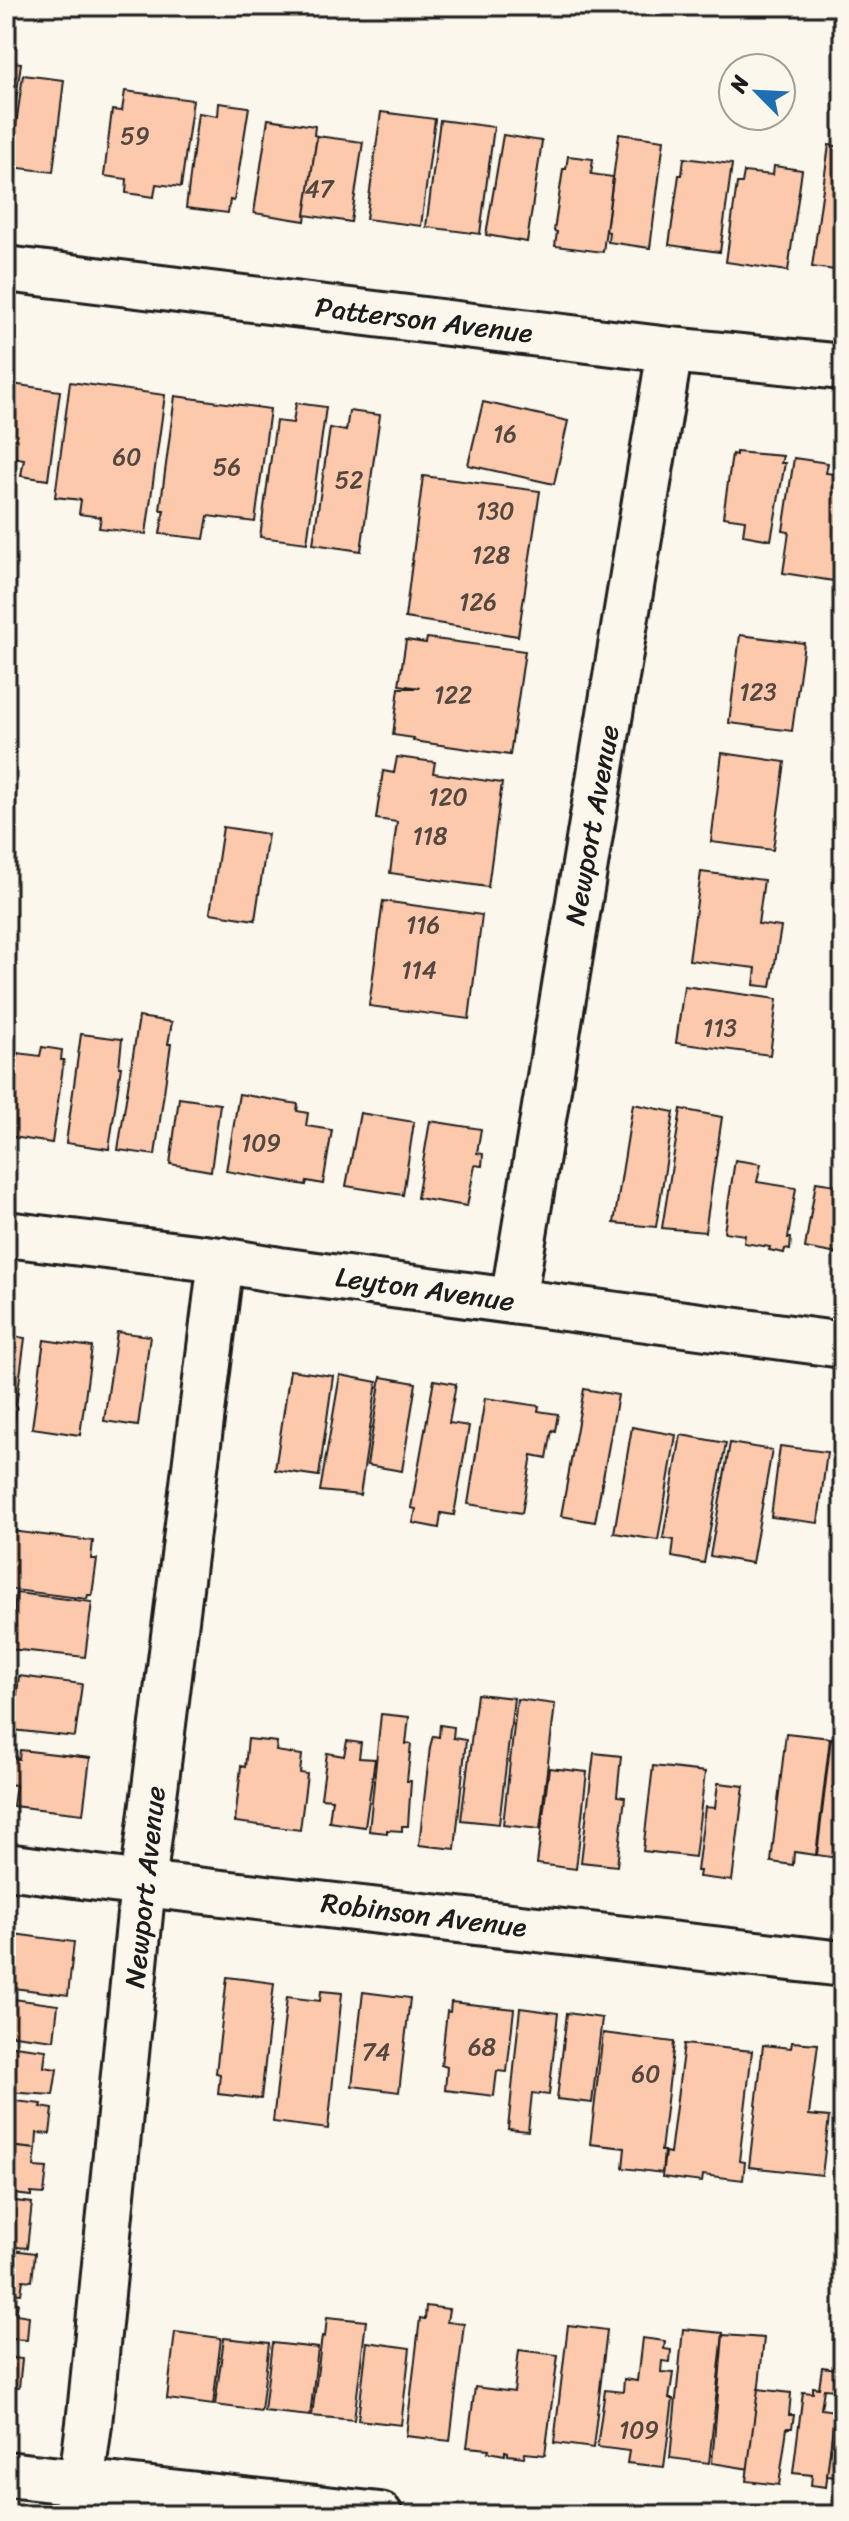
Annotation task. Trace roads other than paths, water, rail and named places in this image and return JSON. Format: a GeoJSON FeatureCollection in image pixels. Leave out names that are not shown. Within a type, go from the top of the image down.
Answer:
{"type":"FeatureCollection","features":[{"type":"Feature","properties":{"kind":"street","name":"Patterson Avenue"},"geometry":{"type":"LineString","coordinates":[[6,269],[670,350],[843,367]]}},
{"type":"Feature","properties":{"kind":"street","name":"Newport Avenue"},"geometry":{"type":"LineString","coordinates":[[513,1301],[670,350]]}},
{"type":"Feature","properties":{"kind":"street","name":"Leyton Avenue"},"geometry":{"type":"LineString","coordinates":[[6,1234],[221,1260],[843,1345]]}},
{"type":"Feature","properties":{"kind":"street","name":"Newport Avenue"},"geometry":{"type":"LineString","coordinates":[[79,2499],[91,2409],[143,1884],[221,1260]]}},
{"type":"Feature","properties":{"kind":"street","name":"Robinson Avenue"},"geometry":{"type":"LineString","coordinates":[[6,1866],[843,1964]]}},
{"type":"Feature","properties":{"kind":"street"},"geometry":{"type":"LineString","coordinates":[[6,2474],[79,2499],[380,2515]]}}]}
